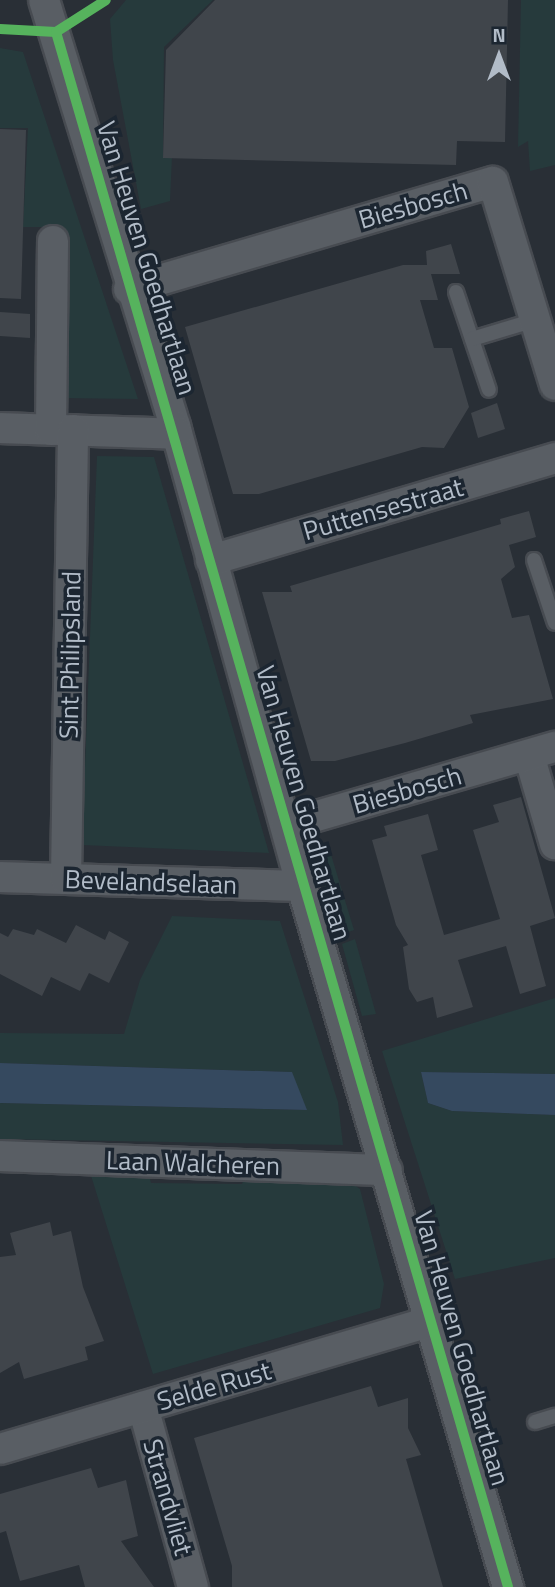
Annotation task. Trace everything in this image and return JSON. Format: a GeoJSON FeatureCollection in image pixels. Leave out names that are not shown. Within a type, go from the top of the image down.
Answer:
{"type":"FeatureCollection","features":[{"type":"Feature","properties":{"kind":"street","name":"Van Heuven Goedhartlaan"},"geometry":{"type":"LineString","coordinates":[[44,0],[130,289],[177,434],[302,886],[508,1587]]}},
{"type":"Feature","properties":{"kind":"street","name":"Biesbosch"},"geometry":{"type":"LineString","coordinates":[[130,289],[494,182],[555,385]]}},
{"type":"Feature","properties":{"kind":"street","name":"Sint Philipsland"},"geometry":{"type":"LineString","coordinates":[[53,241],[62,430],[66,880]]}},
{"type":"Feature","properties":{"kind":"street"},"geometry":{"type":"LineString","coordinates":[[0,428],[177,434]]}},
{"type":"Feature","properties":{"kind":"street","name":"Puttensestraat"},"geometry":{"type":"LineString","coordinates":[[211,560],[555,458]]}},
{"type":"Feature","properties":{"kind":"street","name":"Biesbosch"},"geometry":{"type":"LineString","coordinates":[[286,825],[542,751],[555,844]]}},
{"type":"Feature","properties":{"kind":"street","name":"Bevelandselaan"},"geometry":{"type":"LineString","coordinates":[[0,877],[302,886]]}},
{"type":"Feature","properties":{"kind":"street","name":"Laan Walcheren"},"geometry":{"type":"LineString","coordinates":[[0,1156],[387,1170]]}},
{"type":"Feature","properties":{"kind":"street","name":"Selde Rust"},"geometry":{"type":"LineString","coordinates":[[0,1450],[429,1322]]}},
{"type":"Feature","properties":{"kind":"street","name":"Strandvliet"},"geometry":{"type":"LineString","coordinates":[[143,1407],[193,1587]]}},
{"type":"Feature","properties":{"kind":"lane"},"geometry":{"type":"LineString","coordinates":[[456,292],[489,390]]}},
{"type":"Feature","properties":{"kind":"lane"},"geometry":{"type":"LineString","coordinates":[[472,339],[536,320]]}},
{"type":"Feature","properties":{"kind":"lane"},"geometry":{"type":"LineString","coordinates":[[534,560],[552,604],[555,623]]}},
{"type":"Feature","properties":{"kind":"lane"},"geometry":{"type":"LineString","coordinates":[[535,1422],[555,1416]]}},
{"type":"Feature","properties":{"kind":"green space"},"geometry":{"type":"Polygon","coordinates":[[[126,0],[213,0],[164,47],[163,158],[172,157],[170,201],[141,209],[113,60],[110,19],[126,0]]]}},
{"type":"Feature","properties":{"kind":"green space"},"geometry":{"type":"Polygon","coordinates":[[[521,0],[555,0],[555,165],[530,171],[528,141],[518,147],[521,0]]]}},
{"type":"Feature","properties":{"kind":"green space"},"geometry":{"type":"Polygon","coordinates":[[[0,48],[23,52],[138,399],[62,398],[66,288],[48,227],[23,227],[28,128],[0,128],[0,48]]]}},
{"type":"Feature","properties":{"kind":"green space"},"geometry":{"type":"Polygon","coordinates":[[[97,456],[154,457],[269,853],[82,845],[97,456]]]}},
{"type":"Feature","properties":{"kind":"green space"},"geometry":{"type":"Polygon","coordinates":[[[329,848],[354,930],[340,935],[314,852],[329,848]]]}},
{"type":"Feature","properties":{"kind":"green space"},"geometry":{"type":"Polygon","coordinates":[[[172,916],[280,921],[338,1102],[343,1145],[0,1139],[0,1103],[306,1110],[291,1072],[0,1063],[0,1033],[124,1034],[140,980],[172,916]]]}},
{"type":"Feature","properties":{"kind":"green space"},"geometry":{"type":"Polygon","coordinates":[[[355,939],[376,1014],[362,1016],[342,944],[355,939]]]}},
{"type":"Feature","properties":{"kind":"green space"},"geometry":{"type":"Polygon","coordinates":[[[555,998],[555,1074],[421,1072],[428,1103],[452,1111],[555,1115],[555,1258],[455,1279],[382,1051],[555,998]]]}},
{"type":"Feature","properties":{"kind":"green space"},"geometry":{"type":"Polygon","coordinates":[[[88,1166],[147,1167],[151,1183],[242,1184],[247,1171],[343,1177],[360,1189],[384,1284],[380,1308],[153,1374],[88,1166]]]}},
{"type":"Feature","properties":{"kind":"water"},"geometry":{"type":"Polygon","coordinates":[[[0,1063],[292,1072],[307,1110],[0,1103],[0,1063]]]}},
{"type":"Feature","properties":{"kind":"water"},"geometry":{"type":"Polygon","coordinates":[[[421,1072],[555,1074],[555,1115],[452,1111],[428,1103],[421,1072]]]}},
{"type":"Feature","properties":{"kind":"building"},"geometry":{"type":"Polygon","coordinates":[[[215,0],[508,0],[505,142],[457,141],[456,165],[163,158],[166,50],[215,0]]]}},
{"type":"Feature","properties":{"kind":"building"},"geometry":{"type":"Polygon","coordinates":[[[0,129],[26,130],[21,299],[0,298],[0,129]]]}},
{"type":"Feature","properties":{"kind":"building"},"geometry":{"type":"Polygon","coordinates":[[[451,244],[460,274],[431,274],[438,300],[420,300],[434,348],[452,348],[469,407],[444,448],[422,447],[259,494],[233,494],[185,327],[403,265],[427,265],[426,251],[451,244]]]}},
{"type":"Feature","properties":{"kind":"building"},"geometry":{"type":"Polygon","coordinates":[[[0,312],[30,314],[30,338],[0,336],[0,312]]]}},
{"type":"Feature","properties":{"kind":"building"},"geometry":{"type":"Polygon","coordinates":[[[497,403],[505,429],[478,438],[471,413],[497,403]]]}},
{"type":"Feature","properties":{"kind":"building"},"geometry":{"type":"Polygon","coordinates":[[[529,511],[536,537],[509,545],[515,567],[501,579],[512,618],[529,615],[553,699],[470,715],[473,723],[335,761],[311,761],[262,592],[292,592],[290,586],[501,524],[500,519],[529,511]]]}},
{"type":"Feature","properties":{"kind":"building"},"geometry":{"type":"Polygon","coordinates":[[[521,797],[555,918],[530,926],[546,986],[520,994],[506,946],[458,960],[473,1007],[437,1018],[433,997],[417,1002],[409,989],[403,947],[408,945],[396,925],[372,840],[387,836],[384,826],[428,814],[438,850],[421,855],[444,935],[500,919],[473,830],[499,822],[493,805],[521,797]]]}},
{"type":"Feature","properties":{"kind":"building"},"geometry":{"type":"Polygon","coordinates":[[[76,925],[105,940],[109,931],[129,942],[109,983],[89,973],[80,991],[51,977],[42,996],[0,974],[0,933],[8,937],[13,929],[34,935],[37,929],[66,943],[76,925]]]}},
{"type":"Feature","properties":{"kind":"building"},"geometry":{"type":"Polygon","coordinates":[[[50,1222],[53,1236],[71,1231],[83,1287],[104,1341],[85,1347],[88,1360],[24,1379],[19,1362],[0,1373],[0,1257],[16,1255],[10,1233],[50,1222]]]}},
{"type":"Feature","properties":{"kind":"building"},"geometry":{"type":"Polygon","coordinates":[[[371,1386],[378,1407],[408,1398],[408,1428],[421,1455],[406,1459],[443,1587],[232,1587],[232,1566],[194,1438],[371,1386]]]}},
{"type":"Feature","properties":{"kind":"building"},"geometry":{"type":"Polygon","coordinates":[[[91,1468],[98,1488],[126,1480],[138,1536],[121,1541],[154,1587],[85,1587],[79,1565],[20,1581],[6,1531],[0,1533],[0,1494],[91,1468]]]}},
{"type":"Feature","properties":{"kind":"cycle path"},"geometry":{"type":"LineString","coordinates":[[0,29],[56,32],[106,0]]}},
{"type":"Feature","properties":{"kind":"cycle path"},"geometry":{"type":"LineString","coordinates":[[56,32],[508,1587]]}}]}
